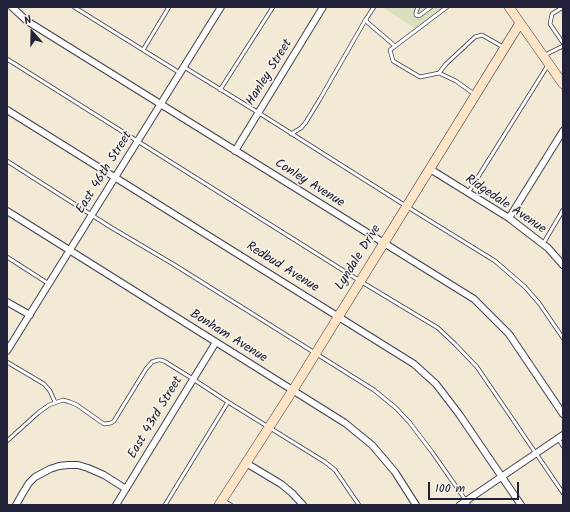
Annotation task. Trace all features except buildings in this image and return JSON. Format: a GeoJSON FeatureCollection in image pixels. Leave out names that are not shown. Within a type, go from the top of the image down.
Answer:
{"type":"FeatureCollection","features":[{"type":"Feature","properties":{"kind":"street","name":"Conley Avenue"},"geometry":{"type":"LineString","coordinates":[[12,7],[27,21],[474,299],[509,334],[563,414]]}},
{"type":"Feature","properties":{"kind":"street","name":"East 46th Street"},"geometry":{"type":"LineString","coordinates":[[8,348],[221,7]]}},
{"type":"Feature","properties":{"kind":"street","name":"Hanley Street"},"geometry":{"type":"LineString","coordinates":[[235,151],[324,7]]}},
{"type":"Feature","properties":{"kind":"street"},"geometry":{"type":"LineString","coordinates":[[509,7],[563,84]]}},
{"type":"Feature","properties":{"kind":"street","name":"Lyndale Drive"},"geometry":{"type":"LineString","coordinates":[[221,502],[293,390],[520,23]]}},
{"type":"Feature","properties":{"kind":"street","name":"Redbud Avenue"},"geometry":{"type":"LineString","coordinates":[[7,110],[414,364],[436,384],[460,414],[522,505]]}},
{"type":"Feature","properties":{"kind":"street"},"geometry":{"type":"LineString","coordinates":[[509,218],[563,130]]}},
{"type":"Feature","properties":{"kind":"street","name":"Ridgedale Avenue"},"geometry":{"type":"LineString","coordinates":[[430,169],[509,218],[548,248],[563,265]]}},
{"type":"Feature","properties":{"kind":"street","name":"Bonham Avenue"},"geometry":{"type":"LineString","coordinates":[[7,211],[345,422],[372,445],[395,472],[416,505]]}},
{"type":"Feature","properties":{"kind":"street"},"geometry":{"type":"LineString","coordinates":[[7,302],[30,315]]}},
{"type":"Feature","properties":{"kind":"street","name":"East 43rd Street"},"geometry":{"type":"LineString","coordinates":[[116,505],[216,342]]}},
{"type":"Feature","properties":{"kind":"street"},"geometry":{"type":"LineString","coordinates":[[460,505],[467,503],[502,476],[560,436]]}},
{"type":"Feature","properties":{"kind":"street"},"geometry":{"type":"LineString","coordinates":[[246,463],[281,484],[303,505]]}},
{"type":"Feature","properties":{"kind":"street"},"geometry":{"type":"LineString","coordinates":[[16,505],[29,483],[35,477],[59,466],[78,465],[88,468],[104,475],[126,489]]}},
{"type":"Feature","properties":{"kind":"lane"},"geometry":{"type":"LineString","coordinates":[[74,7],[143,50],[220,90],[495,261],[525,287],[539,303],[563,338]]}},
{"type":"Feature","properties":{"kind":"lane"},"geometry":{"type":"LineString","coordinates":[[143,50],[169,7]]}},
{"type":"Feature","properties":{"kind":"lane"},"geometry":{"type":"LineString","coordinates":[[220,90],[273,7]]}},
{"type":"Feature","properties":{"kind":"lane"},"geometry":{"type":"LineString","coordinates":[[291,134],[306,122],[374,7]]}},
{"type":"Feature","properties":{"kind":"lane"},"geometry":{"type":"LineString","coordinates":[[418,7],[416,15],[419,16],[431,7]]}},
{"type":"Feature","properties":{"kind":"lane"},"geometry":{"type":"LineString","coordinates":[[448,7],[390,50],[393,61],[420,77],[439,73],[456,81],[475,96]]}},
{"type":"Feature","properties":{"kind":"lane"},"geometry":{"type":"LineString","coordinates":[[468,193],[546,60],[563,44],[550,24],[552,14],[562,7]]}},
{"type":"Feature","properties":{"kind":"lane"},"geometry":{"type":"LineString","coordinates":[[366,19],[367,22],[395,46]]}},
{"type":"Feature","properties":{"kind":"lane"},"geometry":{"type":"LineString","coordinates":[[439,73],[446,64],[475,37],[482,35],[505,48]]}},
{"type":"Feature","properties":{"kind":"lane"},"geometry":{"type":"LineString","coordinates":[[7,59],[360,281],[438,328],[477,367],[563,493]]}},
{"type":"Feature","properties":{"kind":"lane"},"geometry":{"type":"LineString","coordinates":[[7,161],[112,228],[173,264],[374,390],[396,408],[410,423],[428,446],[467,503]]}},
{"type":"Feature","properties":{"kind":"lane"},"geometry":{"type":"LineString","coordinates":[[543,244],[563,210]]}},
{"type":"Feature","properties":{"kind":"lane"},"geometry":{"type":"LineString","coordinates":[[7,257],[49,284]]}},
{"type":"Feature","properties":{"kind":"lane"},"geometry":{"type":"LineString","coordinates":[[7,441],[38,413],[55,402],[63,400],[77,405],[104,424],[114,421],[140,377],[150,364],[158,360],[164,361],[325,462],[335,470],[359,505]]}},
{"type":"Feature","properties":{"kind":"lane"},"geometry":{"type":"LineString","coordinates":[[7,362],[44,384],[50,391],[55,402]]}},
{"type":"Feature","properties":{"kind":"lane"},"geometry":{"type":"LineString","coordinates":[[165,505],[228,402]]}},
{"type":"Feature","properties":{"kind":"lane"},"geometry":{"type":"LineString","coordinates":[[560,436],[563,446]]}},
{"type":"Feature","properties":{"kind":"lane"},"geometry":{"type":"LineString","coordinates":[[221,502],[231,505]]}},
{"type":"Feature","properties":{"kind":"shaded area"},"geometry":{"type":"Polygon","coordinates":[[[382,7],[444,7],[415,28],[382,7]]]}}]}
